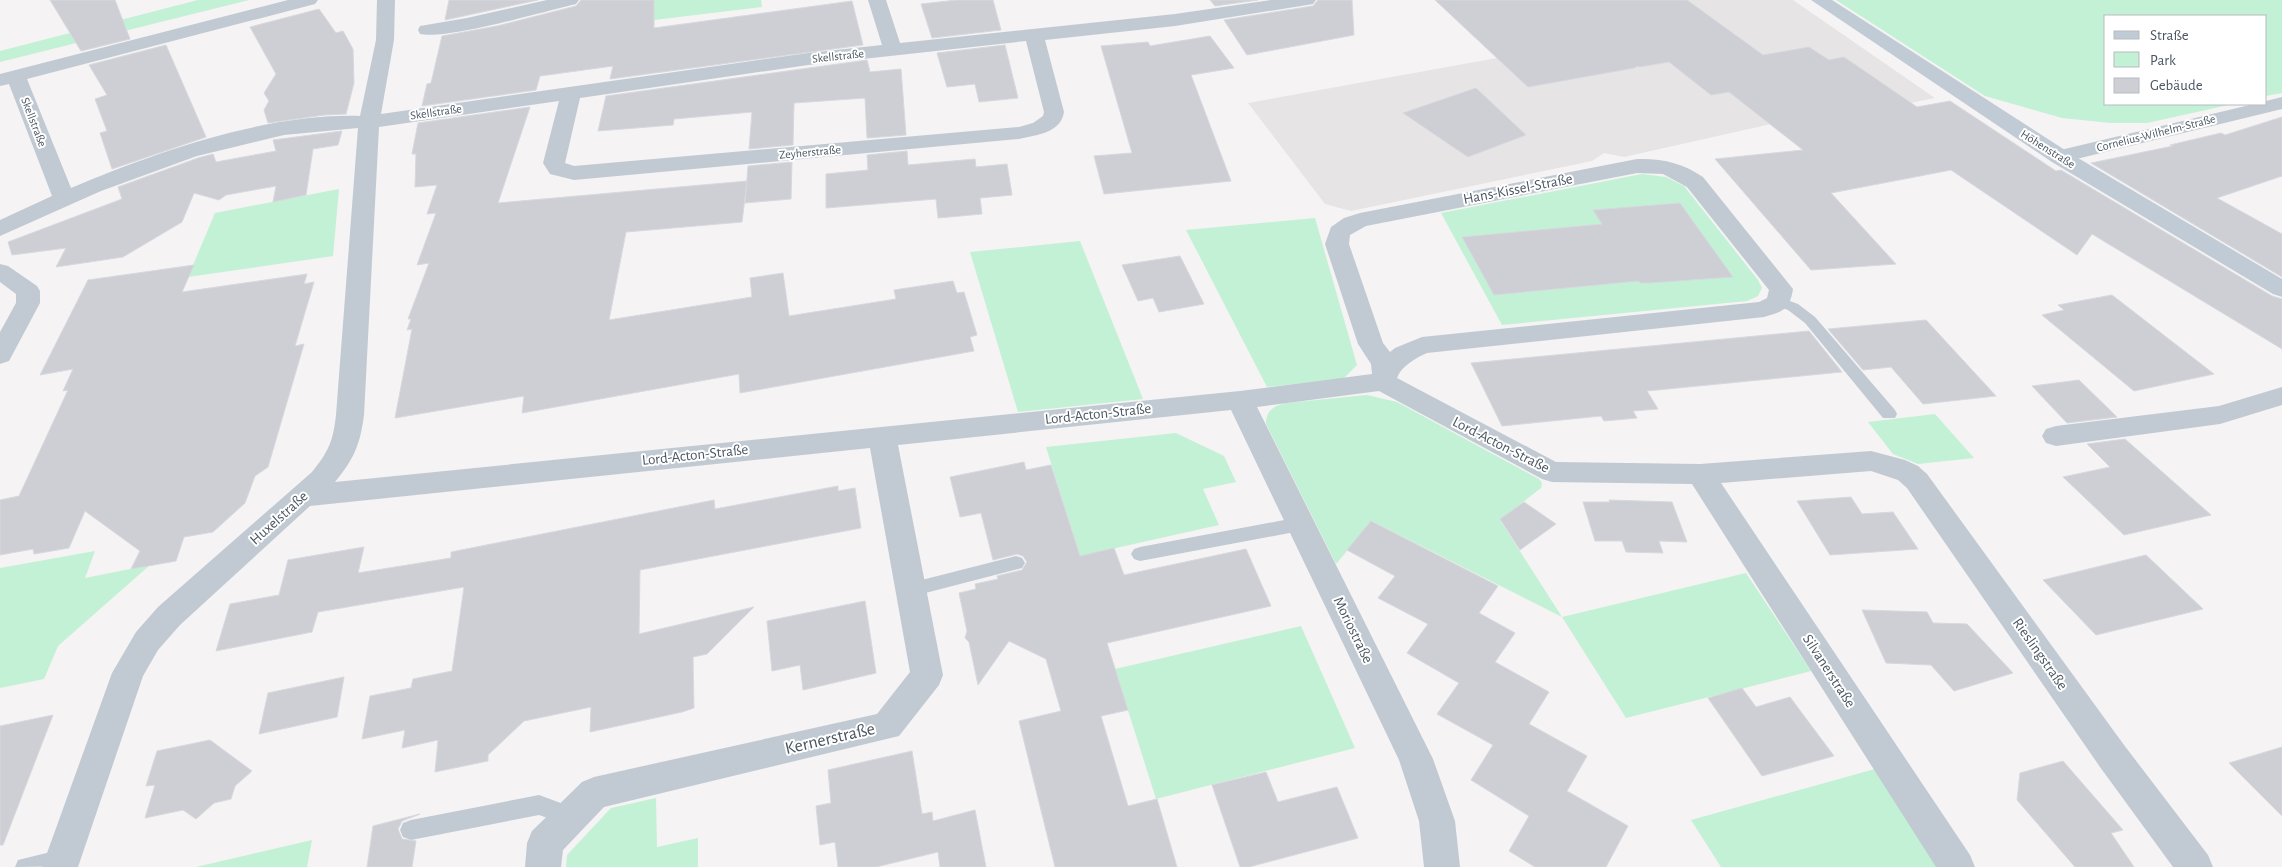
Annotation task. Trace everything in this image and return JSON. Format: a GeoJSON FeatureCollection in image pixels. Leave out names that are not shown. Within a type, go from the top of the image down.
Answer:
{"type":"FeatureCollection","features":[{"type":"Feature","properties":{"kind":"main road","name":"Höhenstraße"},"geometry":{"type":"LineString","coordinates":[[1820,0],[2060,157],[2282,288]]}},
{"type":"Feature","properties":{"kind":"street","name":"Skellstraße"},"geometry":{"type":"LineString","coordinates":[[64,197],[8,78],[309,0]]}},
{"type":"Feature","properties":{"kind":"street"},"geometry":{"type":"LineString","coordinates":[[370,122],[384,40],[386,0]]}},
{"type":"Feature","properties":{"kind":"street"},"geometry":{"type":"LineString","coordinates":[[427,30],[467,24],[570,0]]}},
{"type":"Feature","properties":{"kind":"street"},"geometry":{"type":"LineString","coordinates":[[877,0],[893,50]]}},
{"type":"Feature","properties":{"kind":"street","name":"Skellstraße"},"geometry":{"type":"LineString","coordinates":[[0,229],[64,197],[142,166],[208,146],[304,126],[337,122],[370,122],[808,58],[1175,20],[1260,3],[1307,0]]}},
{"type":"Feature","properties":{"kind":"street","name":"Zeyherstraße"},"geometry":{"type":"LineString","coordinates":[[572,92],[554,164],[558,169],[574,173],[1020,133],[1040,128],[1053,118],[1054,112],[1034,35]]}},
{"type":"Feature","properties":{"kind":"street","name":"Cornelius-Wilhelm-Straße"},"geometry":{"type":"LineString","coordinates":[[2060,157],[2282,102]]}},
{"type":"Feature","properties":{"kind":"street","name":"Huxelstraße"},"geometry":{"type":"LineString","coordinates":[[61,863],[128,672],[148,641],[169,616],[305,496],[340,457],[347,437],[370,122]]}},
{"type":"Feature","properties":{"kind":"street","name":"Hans-Kissel-Straße"},"geometry":{"type":"LineString","coordinates":[[1384,376],[1384,363],[1371,344],[1337,244],[1336,238],[1343,228],[1360,220],[1637,166],[1670,168],[1695,182],[1782,289],[1779,302]]}},
{"type":"Feature","properties":{"kind":"street"},"geometry":{"type":"LineString","coordinates":[[0,271],[28,291],[28,303],[0,355]]}},
{"type":"Feature","properties":{"kind":"street"},"geometry":{"type":"LineString","coordinates":[[1384,376],[1404,354],[1422,345],[1764,309],[1779,302]]}},
{"type":"Feature","properties":{"kind":"street","name":"Lord-Acton-Straße"},"geometry":{"type":"LineString","coordinates":[[305,496],[1240,400],[1384,376],[1552,472],[1700,474],[1871,461]]}},
{"type":"Feature","properties":{"kind":"street"},"geometry":{"type":"LineString","coordinates":[[2056,436],[2220,414],[2282,396]]}},
{"type":"Feature","properties":{"kind":"street","name":"Moriostraße"},"geometry":{"type":"LineString","coordinates":[[1240,400],[1416,759],[1438,821],[1442,867]]}},
{"type":"Feature","properties":{"kind":"street","name":"Kernerstraße"},"geometry":{"type":"LineString","coordinates":[[543,867],[545,843],[594,793],[887,726],[927,675],[882,436]]}},
{"type":"Feature","properties":{"kind":"street","name":"Rieslingstraße"},"geometry":{"type":"LineString","coordinates":[[1871,461],[1895,467],[1908,473],[1917,481],[2112,756],[2195,867]]}},
{"type":"Feature","properties":{"kind":"street","name":"Silvanerstraße"},"geometry":{"type":"LineString","coordinates":[[1700,474],[1957,867]]}},
{"type":"Feature","properties":{"kind":"lane"},"geometry":{"type":"LineString","coordinates":[[1779,302],[1793,308],[1810,320],[1889,414]]}},
{"type":"Feature","properties":{"kind":"lane"},"geometry":{"type":"LineString","coordinates":[[1140,554],[1300,524]]}},
{"type":"Feature","properties":{"kind":"lane"},"geometry":{"type":"LineString","coordinates":[[910,590],[1016,563]]}},
{"type":"Feature","properties":{"kind":"lane"},"geometry":{"type":"LineString","coordinates":[[411,830],[539,805],[570,816]]}},
{"type":"Feature","properties":{"kind":"lane"},"geometry":{"type":"LineString","coordinates":[[26,867],[61,863]]}},
{"type":"Feature","properties":{"kind":"shaded area"},"geometry":{"type":"Polygon","coordinates":[[[1589,0],[1793,0],[1935,98],[1818,121],[1811,115],[1624,157],[1604,153],[1592,161],[1351,211],[1325,204],[1248,103],[1630,34],[1589,0]]]}},
{"type":"Feature","properties":{"kind":"green space"},"geometry":{"type":"Polygon","coordinates":[[[198,0],[249,0],[0,62],[0,51],[198,0]]]}},
{"type":"Feature","properties":{"kind":"green space"},"geometry":{"type":"Polygon","coordinates":[[[654,0],[761,0],[762,7],[654,20],[654,0]]]}},
{"type":"Feature","properties":{"kind":"green space"},"geometry":{"type":"Polygon","coordinates":[[[1836,0],[2282,0],[2282,93],[2267,96],[2267,15],[2104,15],[2104,105],[2228,105],[2147,123],[2111,123],[2062,118],[1985,96],[1836,0]]]}},
{"type":"Feature","properties":{"kind":"green space"},"geometry":{"type":"Polygon","coordinates":[[[1642,174],[1666,177],[1684,186],[1758,280],[1762,288],[1758,296],[1747,301],[1502,325],[1441,213],[1642,174]]]}},
{"type":"Feature","properties":{"kind":"green space"},"geometry":{"type":"Polygon","coordinates":[[[339,189],[333,256],[188,277],[215,213],[339,189]]]}},
{"type":"Feature","properties":{"kind":"green space"},"geometry":{"type":"Polygon","coordinates":[[[1315,218],[1357,365],[1343,379],[1267,387],[1186,230],[1315,218]]]}},
{"type":"Feature","properties":{"kind":"green space"},"geometry":{"type":"Polygon","coordinates":[[[1080,241],[1143,399],[1018,412],[970,252],[1080,241]]]}},
{"type":"Feature","properties":{"kind":"green space"},"geometry":{"type":"Polygon","coordinates":[[[1367,395],[1397,402],[1539,479],[1542,483],[1541,488],[1500,520],[1562,617],[1372,521],[1336,564],[1266,424],[1266,419],[1271,410],[1286,403],[1367,395]]]}},
{"type":"Feature","properties":{"kind":"green space"},"geometry":{"type":"Polygon","coordinates":[[[1935,414],[1974,458],[1918,464],[1893,454],[1868,422],[1935,414]]]}},
{"type":"Feature","properties":{"kind":"green space"},"geometry":{"type":"Polygon","coordinates":[[[1176,433],[1224,456],[1236,482],[1203,489],[1219,525],[1080,556],[1046,447],[1176,433]]]}},
{"type":"Feature","properties":{"kind":"green space"},"geometry":{"type":"Polygon","coordinates":[[[95,551],[85,578],[150,565],[58,646],[44,679],[0,688],[0,568],[95,551]]]}},
{"type":"Feature","properties":{"kind":"green space"},"geometry":{"type":"Polygon","coordinates":[[[1746,573],[1811,671],[1626,718],[1562,617],[1746,573]]]}},
{"type":"Feature","properties":{"kind":"green space"},"geometry":{"type":"Polygon","coordinates":[[[1301,626],[1355,748],[1156,799],[1115,669],[1301,626]]]}},
{"type":"Feature","properties":{"kind":"green space"},"geometry":{"type":"Polygon","coordinates":[[[1875,769],[1940,867],[1721,867],[1691,820],[1875,769]]]}},
{"type":"Feature","properties":{"kind":"green space"},"geometry":{"type":"Polygon","coordinates":[[[656,798],[657,847],[698,838],[698,867],[566,867],[567,855],[611,808],[656,798]]]}},
{"type":"Feature","properties":{"kind":"green space"},"geometry":{"type":"Polygon","coordinates":[[[312,840],[307,867],[196,867],[312,840]]]}},
{"type":"Feature","properties":{"kind":"building"},"geometry":{"type":"Polygon","coordinates":[[[50,0],[115,0],[130,39],[81,51],[50,0]]]}},
{"type":"Feature","properties":{"kind":"building"},"geometry":{"type":"Polygon","coordinates":[[[449,0],[538,0],[445,20],[449,0]]]}},
{"type":"Feature","properties":{"kind":"building"},"geometry":{"type":"Polygon","coordinates":[[[581,0],[654,0],[654,28],[852,1],[863,45],[610,79],[613,66],[540,76],[536,90],[422,106],[427,84],[431,83],[442,36],[497,26],[576,6],[581,0]]]}},
{"type":"Feature","properties":{"kind":"building"},"geometry":{"type":"Polygon","coordinates":[[[957,0],[993,0],[1001,30],[932,38],[921,4],[957,0]]]}},
{"type":"Feature","properties":{"kind":"building"},"geometry":{"type":"Polygon","coordinates":[[[1210,0],[1258,0],[1215,6],[1210,0]]]}},
{"type":"Feature","properties":{"kind":"building"},"geometry":{"type":"Polygon","coordinates":[[[1318,0],[1352,0],[1354,35],[1247,55],[1224,20],[1313,6],[1318,0]]]}},
{"type":"Feature","properties":{"kind":"building"},"geometry":{"type":"Polygon","coordinates":[[[1435,0],[1687,0],[1763,55],[1809,47],[1829,60],[1844,57],[1917,107],[1950,101],[2056,171],[2061,170],[2272,296],[2282,299],[2282,349],[2092,234],[2077,255],[1951,170],[1831,193],[1896,264],[1811,270],[1715,159],[1803,150],[1729,92],[1711,95],[1669,62],[1528,87],[1435,0]]]}},
{"type":"Feature","properties":{"kind":"building"},"geometry":{"type":"Polygon","coordinates":[[[319,9],[336,33],[343,31],[353,49],[354,83],[346,114],[324,115],[268,123],[264,110],[269,101],[264,93],[276,74],[250,27],[319,9]]]}},
{"type":"Feature","properties":{"kind":"building"},"geometry":{"type":"Polygon","coordinates":[[[1210,36],[1234,68],[1191,75],[1231,181],[1104,194],[1094,156],[1132,153],[1101,46],[1148,42],[1150,46],[1210,36]]]}},
{"type":"Feature","properties":{"kind":"building"},"geometry":{"type":"Polygon","coordinates":[[[166,45],[206,137],[112,169],[100,133],[107,131],[95,99],[107,95],[89,65],[166,45]]]}},
{"type":"Feature","properties":{"kind":"building"},"geometry":{"type":"Polygon","coordinates":[[[1005,45],[1018,98],[979,102],[975,84],[947,87],[937,53],[1005,45]]]}},
{"type":"Feature","properties":{"kind":"building"},"geometry":{"type":"Polygon","coordinates":[[[867,60],[870,72],[901,69],[906,135],[867,138],[865,98],[794,103],[793,145],[749,149],[752,112],[674,119],[673,125],[598,131],[606,96],[867,60]]]}},
{"type":"Feature","properties":{"kind":"building"},"geometry":{"type":"Polygon","coordinates":[[[1476,88],[1526,135],[1468,157],[1403,113],[1476,88]]]}},
{"type":"Feature","properties":{"kind":"building"},"geometry":{"type":"Polygon","coordinates":[[[530,107],[498,203],[747,181],[742,222],[626,232],[609,320],[752,297],[750,278],[783,273],[789,316],[896,299],[894,290],[953,281],[957,293],[964,292],[977,335],[970,337],[974,351],[740,393],[739,374],[522,413],[524,396],[395,418],[412,329],[407,330],[411,319],[408,319],[429,263],[417,265],[436,213],[427,214],[437,185],[415,187],[416,154],[412,154],[418,123],[530,107]]]}},
{"type":"Feature","properties":{"kind":"building"},"geometry":{"type":"Polygon","coordinates":[[[2282,117],[2282,176],[2217,198],[2282,234],[2282,277],[2091,163],[2173,146],[2170,145],[2221,133],[2225,135],[2282,117]]]}},
{"type":"Feature","properties":{"kind":"building"},"geometry":{"type":"Polygon","coordinates":[[[342,131],[338,145],[313,149],[306,195],[273,202],[276,186],[226,195],[219,200],[194,193],[182,222],[123,257],[56,267],[66,248],[12,255],[8,242],[122,199],[118,187],[213,154],[216,162],[276,151],[273,140],[342,131]]]}},
{"type":"Feature","properties":{"kind":"building"},"geometry":{"type":"Polygon","coordinates":[[[907,151],[908,165],[975,159],[976,167],[1007,164],[1012,195],[980,198],[982,214],[938,218],[936,199],[826,208],[826,174],[868,170],[867,155],[907,151]]]}},
{"type":"Feature","properties":{"kind":"building"},"geometry":{"type":"Polygon","coordinates":[[[792,162],[791,199],[745,203],[748,166],[792,162]]]}},
{"type":"Feature","properties":{"kind":"building"},"geometry":{"type":"Polygon","coordinates":[[[1680,203],[1733,277],[1649,283],[1640,283],[1639,281],[1494,295],[1462,237],[1602,224],[1593,210],[1680,203]]]}},
{"type":"Feature","properties":{"kind":"building"},"geometry":{"type":"Polygon","coordinates":[[[1180,256],[1204,304],[1159,312],[1153,298],[1138,301],[1122,265],[1180,256]]]}},
{"type":"Feature","properties":{"kind":"building"},"geometry":{"type":"Polygon","coordinates":[[[194,265],[182,292],[307,274],[304,284],[314,282],[295,346],[304,344],[268,467],[255,476],[245,503],[213,532],[184,537],[176,561],[131,569],[140,551],[85,511],[69,548],[34,554],[33,549],[0,555],[0,500],[19,496],[68,390],[63,391],[73,369],[40,375],[88,280],[194,265]]]}},
{"type":"Feature","properties":{"kind":"building"},"geometry":{"type":"Polygon","coordinates":[[[2112,295],[2214,374],[2134,391],[2042,315],[2064,310],[2058,305],[2112,295]]]}},
{"type":"Feature","properties":{"kind":"building"},"geometry":{"type":"Polygon","coordinates":[[[1926,320],[1996,396],[1923,404],[1891,367],[1863,370],[1828,329],[1926,320]]]}},
{"type":"Feature","properties":{"kind":"building"},"geometry":{"type":"Polygon","coordinates":[[[1809,331],[1842,372],[1647,391],[1658,409],[1633,411],[1637,418],[1604,421],[1601,416],[1502,426],[1471,363],[1809,331]]]}},
{"type":"Feature","properties":{"kind":"building"},"geometry":{"type":"Polygon","coordinates":[[[2079,380],[2117,417],[2067,423],[2032,386],[2079,380]]]}},
{"type":"Feature","properties":{"kind":"building"},"geometry":{"type":"Polygon","coordinates":[[[2125,439],[2211,515],[2124,535],[2063,477],[2110,467],[2087,444],[2125,439]]]}},
{"type":"Feature","properties":{"kind":"building"},"geometry":{"type":"Polygon","coordinates":[[[1024,462],[1026,470],[1051,465],[1080,556],[1114,548],[1124,575],[1246,549],[1271,606],[1107,643],[1128,710],[1101,716],[1128,806],[1157,799],[1177,867],[1055,867],[1019,721],[1061,711],[1046,659],[1009,641],[978,685],[969,642],[965,638],[967,631],[959,593],[976,589],[975,584],[998,579],[997,576],[1022,570],[1027,562],[1023,556],[1017,554],[993,560],[981,513],[960,517],[950,477],[1024,462]]]}},
{"type":"Feature","properties":{"kind":"building"},"geometry":{"type":"Polygon","coordinates":[[[838,486],[838,491],[855,488],[861,528],[640,570],[639,634],[754,607],[707,654],[693,657],[694,708],[682,712],[590,732],[591,707],[524,721],[488,755],[488,761],[435,772],[438,740],[402,748],[405,730],[362,739],[370,696],[411,688],[413,679],[452,671],[464,587],[318,612],[312,632],[216,651],[230,604],[279,595],[288,560],[364,547],[358,573],[451,558],[451,552],[714,500],[715,509],[838,486]]]}},
{"type":"Feature","properties":{"kind":"building"},"geometry":{"type":"Polygon","coordinates":[[[1851,497],[1862,514],[1893,512],[1918,549],[1830,555],[1797,501],[1851,497]]]}},
{"type":"Feature","properties":{"kind":"building"},"geometry":{"type":"Polygon","coordinates":[[[1609,500],[1672,502],[1687,542],[1659,541],[1663,553],[1626,552],[1622,541],[1595,541],[1583,502],[1610,502],[1609,500]]]}},
{"type":"Feature","properties":{"kind":"building"},"geometry":{"type":"Polygon","coordinates":[[[1524,502],[1556,524],[1520,550],[1500,519],[1524,502]]]}},
{"type":"Feature","properties":{"kind":"building"},"geometry":{"type":"Polygon","coordinates":[[[1371,521],[1498,586],[1479,613],[1515,633],[1495,662],[1549,692],[1529,724],[1587,756],[1567,791],[1628,826],[1606,867],[1535,867],[1509,851],[1529,816],[1471,780],[1493,745],[1437,714],[1459,683],[1407,653],[1428,624],[1378,598],[1395,576],[1347,550],[1371,521]]]}},
{"type":"Feature","properties":{"kind":"building"},"geometry":{"type":"Polygon","coordinates":[[[2146,555],[2203,609],[2096,635],[2043,580],[2146,555]]]}},
{"type":"Feature","properties":{"kind":"building"},"geometry":{"type":"Polygon","coordinates":[[[865,601],[876,673],[803,690],[800,665],[772,671],[767,621],[865,601]]]}},
{"type":"Feature","properties":{"kind":"building"},"geometry":{"type":"Polygon","coordinates":[[[1862,610],[1927,612],[1933,623],[1967,624],[2013,673],[1954,691],[1931,665],[1886,663],[1862,610]]]}},
{"type":"Feature","properties":{"kind":"building"},"geometry":{"type":"Polygon","coordinates":[[[344,677],[337,717],[259,734],[268,693],[344,677]]]}},
{"type":"Feature","properties":{"kind":"building"},"geometry":{"type":"Polygon","coordinates":[[[1742,688],[1756,707],[1790,697],[1834,756],[1762,776],[1708,698],[1742,688]]]}},
{"type":"Feature","properties":{"kind":"building"},"geometry":{"type":"Polygon","coordinates":[[[53,715],[3,845],[0,845],[0,726],[53,715]]]}},
{"type":"Feature","properties":{"kind":"building"},"geometry":{"type":"Polygon","coordinates":[[[210,740],[252,771],[235,786],[231,799],[214,803],[196,819],[183,810],[145,818],[155,785],[146,786],[157,751],[210,740]]]}},
{"type":"Feature","properties":{"kind":"building"},"geometry":{"type":"Polygon","coordinates":[[[2282,747],[2282,816],[2229,763],[2282,747]]]}},
{"type":"Feature","properties":{"kind":"building"},"geometry":{"type":"Polygon","coordinates":[[[912,751],[922,814],[932,812],[933,821],[975,810],[986,867],[940,867],[938,852],[876,867],[838,867],[835,842],[820,845],[816,806],[831,803],[828,770],[912,751]]]}},
{"type":"Feature","properties":{"kind":"building"},"geometry":{"type":"Polygon","coordinates":[[[2063,761],[2123,830],[2111,833],[2134,867],[2075,867],[2017,800],[2020,773],[2063,761]]]}},
{"type":"Feature","properties":{"kind":"building"},"geometry":{"type":"Polygon","coordinates":[[[1266,772],[1278,802],[1337,787],[1358,838],[1249,867],[1240,867],[1212,785],[1266,772]]]}},
{"type":"Feature","properties":{"kind":"building"},"geometry":{"type":"Polygon","coordinates":[[[420,814],[402,821],[398,829],[402,839],[416,841],[412,867],[367,867],[373,826],[420,814]]]}}]}
